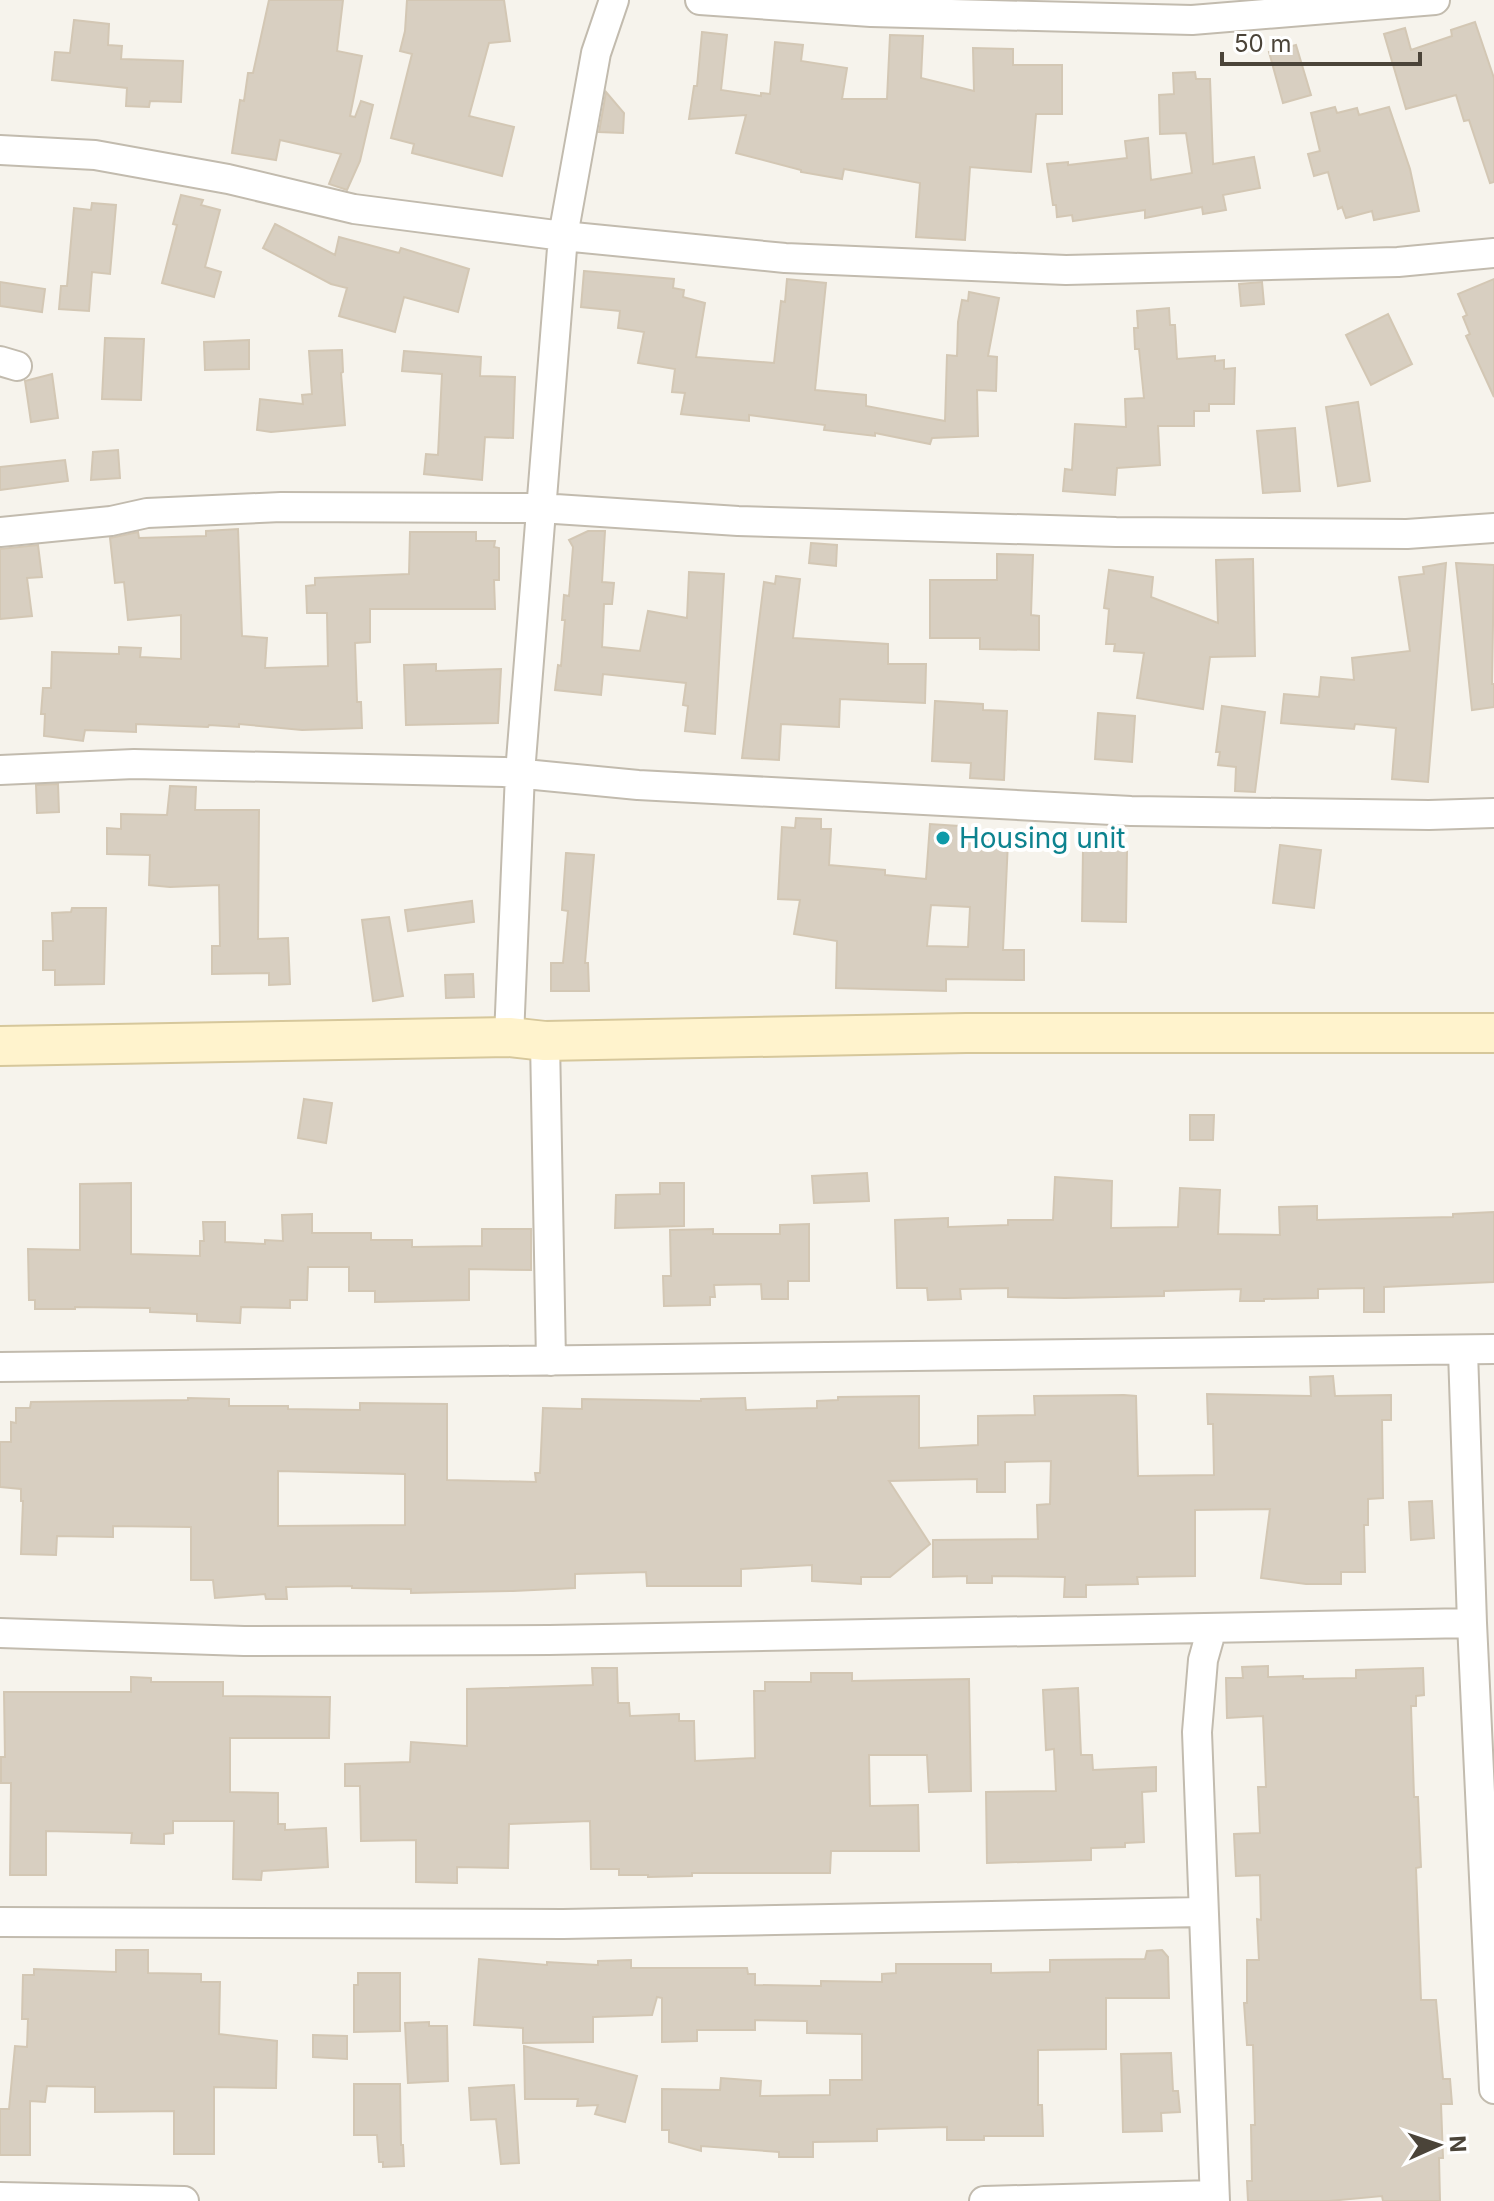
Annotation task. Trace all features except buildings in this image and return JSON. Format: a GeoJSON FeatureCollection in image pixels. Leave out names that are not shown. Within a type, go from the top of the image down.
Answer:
{"type":"FeatureCollection","features":[{"type":"Feature","properties":{"kind":"street"},"geometry":{"type":"LineString","coordinates":[[551,1361],[527,1039],[520,773],[563,236],[596,53],[615,0]]}},
{"type":"Feature","properties":{"kind":"street"},"geometry":{"type":"LineString","coordinates":[[700,0],[871,12],[1192,20],[1435,0]]}},
{"type":"Feature","properties":{"kind":"street"},"geometry":{"type":"LineString","coordinates":[[0,150],[95,155],[228,179],[354,209],[563,236],[785,258],[1066,270],[1398,262],[1494,253]]}},
{"type":"Feature","properties":{"kind":"street"},"geometry":{"type":"LineString","coordinates":[[0,532],[111,521],[147,513],[207,509],[540,508],[738,521],[1116,532],[1407,534],[1494,528]]}},
{"type":"Feature","properties":{"kind":"street"},"geometry":{"type":"LineString","coordinates":[[0,770],[134,764],[520,773],[654,786],[1131,811],[1494,813]]}},
{"type":"Feature","properties":{"kind":"street"},"geometry":{"type":"LineString","coordinates":[[0,1046],[966,1033],[1494,1033]]}},
{"type":"Feature","properties":{"kind":"street"},"geometry":{"type":"LineString","coordinates":[[0,1367],[1494,1349]]}},
{"type":"Feature","properties":{"kind":"street"},"geometry":{"type":"LineString","coordinates":[[1463,1351],[1472,1623],[1494,2089]]}},
{"type":"Feature","properties":{"kind":"street"},"geometry":{"type":"LineString","coordinates":[[0,1633],[244,1641],[503,1641],[1472,1623]]}},
{"type":"Feature","properties":{"kind":"street"},"geometry":{"type":"LineString","coordinates":[[984,2201],[1215,2198],[1197,1732],[1203,1660],[1212,1628]]}},
{"type":"Feature","properties":{"kind":"street"},"geometry":{"type":"LineString","coordinates":[[0,1922],[563,1924],[1202,1912]]}},
{"type":"Feature","properties":{"kind":"street"},"geometry":{"type":"LineString","coordinates":[[0,2197],[184,2201]]}},
{"type":"Feature","properties":{"kind":"place","name":"Housing unit"},"geometry":{"type":"Point","coordinates":[943,838]}}]}
